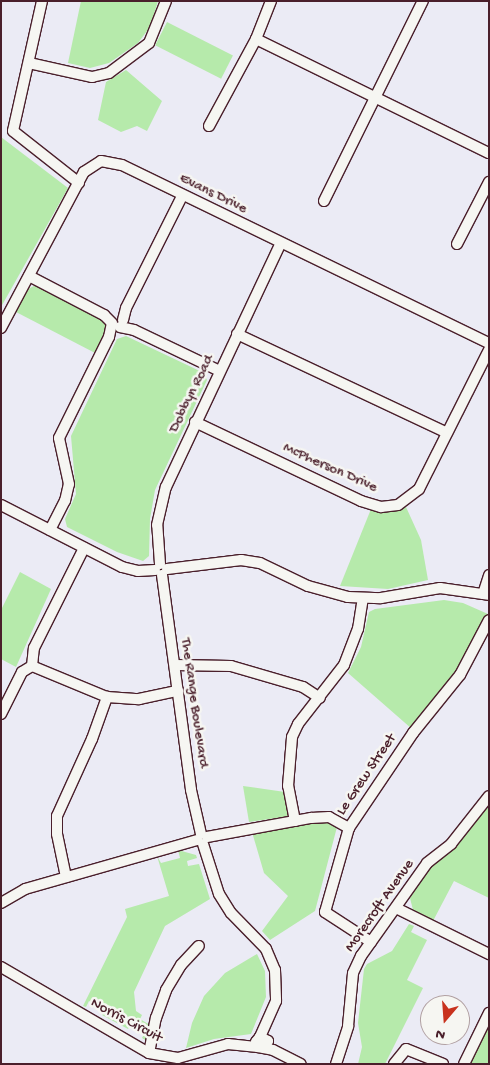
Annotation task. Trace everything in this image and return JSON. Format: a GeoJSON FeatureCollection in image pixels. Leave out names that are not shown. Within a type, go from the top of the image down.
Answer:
{"type":"FeatureCollection","features":[{"type":"Feature","properties":{"kind":"street"},"geometry":{"type":"LineString","coordinates":[[42,1],[12,131],[79,182]]}},
{"type":"Feature","properties":{"kind":"street"},"geometry":{"type":"LineString","coordinates":[[29,63],[92,77],[109,73],[149,43],[166,1]]}},
{"type":"Feature","properties":{"kind":"street"},"geometry":{"type":"LineString","coordinates":[[209,126],[256,39],[272,1]]}},
{"type":"Feature","properties":{"kind":"street"},"geometry":{"type":"LineString","coordinates":[[324,201],[423,1]]}},
{"type":"Feature","properties":{"kind":"street"},"geometry":{"type":"LineString","coordinates":[[256,39],[489,153]]}},
{"type":"Feature","properties":{"kind":"street","name":"Evans Drive"},"geometry":{"type":"LineString","coordinates":[[1,328],[89,166],[97,161],[109,161],[489,343]]}},
{"type":"Feature","properties":{"kind":"street"},"geometry":{"type":"LineString","coordinates":[[457,244],[489,182]]}},
{"type":"Feature","properties":{"kind":"street"},"geometry":{"type":"LineString","coordinates":[[50,530],[68,489],[59,438],[182,196]]}},
{"type":"Feature","properties":{"kind":"street","name":"Dobbyn Road"},"geometry":{"type":"LineString","coordinates":[[161,569],[157,539],[160,506],[172,469],[281,243]]}},
{"type":"Feature","properties":{"kind":"street"},"geometry":{"type":"LineString","coordinates":[[29,276],[134,330],[220,371]]}},
{"type":"Feature","properties":{"kind":"street"},"geometry":{"type":"LineString","coordinates":[[237,334],[447,433]]}},
{"type":"Feature","properties":{"kind":"street","name":"McPherson Drive"},"geometry":{"type":"LineString","coordinates":[[196,422],[361,501],[381,507],[398,505],[419,489],[489,350]]}},
{"type":"Feature","properties":{"kind":"street"},"geometry":{"type":"LineString","coordinates":[[1,505],[131,570],[251,561],[324,591],[363,598],[400,596],[440,588],[487,596],[489,575]]}},
{"type":"Feature","properties":{"kind":"street"},"geometry":{"type":"LineString","coordinates":[[32,666],[34,648],[84,548]]}},
{"type":"Feature","properties":{"kind":"street","name":"The Range Boulevard"},"geometry":{"type":"LineString","coordinates":[[161,569],[192,797],[202,839],[224,904],[261,942],[272,960],[276,1001],[264,1042]]}},
{"type":"Feature","properties":{"kind":"street"},"geometry":{"type":"LineString","coordinates":[[295,820],[288,786],[291,744],[298,724],[320,698],[349,656],[363,598]]}},
{"type":"Feature","properties":{"kind":"street","name":"Le Grew Street"},"geometry":{"type":"LineString","coordinates":[[371,942],[325,912],[349,828],[403,748],[460,675],[489,620]]}},
{"type":"Feature","properties":{"kind":"street"},"geometry":{"type":"LineString","coordinates":[[175,669],[203,665],[231,666],[303,687],[320,698]]}},
{"type":"Feature","properties":{"kind":"street"},"geometry":{"type":"LineString","coordinates":[[32,666],[104,696],[151,697],[179,694]]}},
{"type":"Feature","properties":{"kind":"street"},"geometry":{"type":"LineString","coordinates":[[1,714],[22,672],[32,666]]}},
{"type":"Feature","properties":{"kind":"street"},"geometry":{"type":"LineString","coordinates":[[69,876],[57,834],[57,816],[98,721],[104,696]]}},
{"type":"Feature","properties":{"kind":"street","name":"Morecroft Avenue"},"geometry":{"type":"LineString","coordinates":[[332,1064],[337,1059],[348,1026],[353,973],[371,942],[398,909],[427,863],[450,844],[489,796]]}},
{"type":"Feature","properties":{"kind":"street"},"geometry":{"type":"LineString","coordinates":[[1,903],[25,889],[202,839],[295,820],[329,817],[349,828]]}},
{"type":"Feature","properties":{"kind":"street"},"geometry":{"type":"LineString","coordinates":[[398,909],[489,954]]}},
{"type":"Feature","properties":{"kind":"street"},"geometry":{"type":"LineString","coordinates":[[150,1053],[156,1018],[166,990],[181,965],[199,946]]}},
{"type":"Feature","properties":{"kind":"street","name":"Norris Circuit"},"geometry":{"type":"LineString","coordinates":[[1,967],[150,1053],[178,1058],[228,1044],[247,1045],[264,1042]]}},
{"type":"Feature","properties":{"kind":"street"},"geometry":{"type":"LineString","coordinates":[[464,1064],[489,1013]]}},
{"type":"Feature","properties":{"kind":"street"},"geometry":{"type":"LineString","coordinates":[[264,1042],[297,1063]]}},
{"type":"Feature","properties":{"kind":"street"},"geometry":{"type":"LineString","coordinates":[[394,1064],[406,1049],[443,1064]]}},
{"type":"Feature","properties":{"kind":"green space"},"geometry":{"type":"Polygon","coordinates":[[[81,1],[158,1],[150,27],[138,43],[109,63],[90,68],[68,63],[81,1]]]}},
{"type":"Feature","properties":{"kind":"green space"},"geometry":{"type":"Polygon","coordinates":[[[167,22],[233,56],[221,79],[155,45],[167,22]]]}},
{"type":"Feature","properties":{"kind":"green space"},"geometry":{"type":"Polygon","coordinates":[[[126,70],[162,101],[147,131],[137,126],[121,132],[98,120],[106,82],[126,70]]]}},
{"type":"Feature","properties":{"kind":"green space"},"geometry":{"type":"Polygon","coordinates":[[[1,137],[68,188],[1,307],[1,137]]]}},
{"type":"Feature","properties":{"kind":"green space"},"geometry":{"type":"Polygon","coordinates":[[[36,285],[104,319],[107,333],[97,354],[16,312],[28,289],[36,285]]]}},
{"type":"Feature","properties":{"kind":"green space"},"geometry":{"type":"Polygon","coordinates":[[[126,336],[204,373],[207,380],[155,490],[150,519],[149,556],[143,561],[117,552],[67,527],[65,519],[76,494],[71,436],[117,339],[126,336]]]}},
{"type":"Feature","properties":{"kind":"green space"},"geometry":{"type":"Polygon","coordinates":[[[406,507],[421,540],[428,580],[388,589],[340,586],[371,509],[406,507]]]}},
{"type":"Feature","properties":{"kind":"green space"},"geometry":{"type":"Polygon","coordinates":[[[20,572],[51,589],[16,667],[1,659],[1,610],[20,572]]]}},
{"type":"Feature","properties":{"kind":"green space"},"geometry":{"type":"Polygon","coordinates":[[[444,600],[463,603],[488,614],[456,675],[412,729],[348,673],[361,647],[369,612],[375,609],[444,600]]]}},
{"type":"Feature","properties":{"kind":"green space"},"geometry":{"type":"Polygon","coordinates":[[[243,786],[285,792],[290,816],[249,822],[243,786]]]}},
{"type":"Feature","properties":{"kind":"green space"},"geometry":{"type":"Polygon","coordinates":[[[489,802],[489,898],[454,881],[433,921],[413,910],[410,898],[434,860],[489,802]]]}},
{"type":"Feature","properties":{"kind":"green space"},"geometry":{"type":"Polygon","coordinates":[[[322,819],[337,827],[315,911],[270,940],[262,931],[288,896],[264,873],[252,832],[322,819]]]}},
{"type":"Feature","properties":{"kind":"green space"},"geometry":{"type":"Polygon","coordinates":[[[178,850],[196,855],[197,858],[187,861],[188,866],[199,864],[210,899],[165,926],[134,992],[136,1011],[142,1015],[140,1019],[150,1025],[147,1041],[142,1038],[145,1032],[132,1023],[128,1029],[102,1015],[105,1008],[89,1001],[86,1007],[83,1006],[127,917],[125,909],[169,896],[157,856],[161,863],[180,858],[178,850]]]}},
{"type":"Feature","properties":{"kind":"green space"},"geometry":{"type":"Polygon","coordinates":[[[409,924],[414,926],[411,932],[427,940],[407,980],[423,988],[385,1064],[358,1064],[362,1047],[358,1023],[364,969],[367,964],[392,951],[409,924]]]}},
{"type":"Feature","properties":{"kind":"green space"},"geometry":{"type":"Polygon","coordinates":[[[257,954],[265,971],[266,997],[251,1034],[214,1039],[186,1048],[192,1023],[204,996],[225,973],[257,954]]]}},
{"type":"Feature","properties":{"kind":"green space"},"geometry":{"type":"Polygon","coordinates":[[[489,1022],[489,1064],[468,1064],[489,1022]]]}}]}
